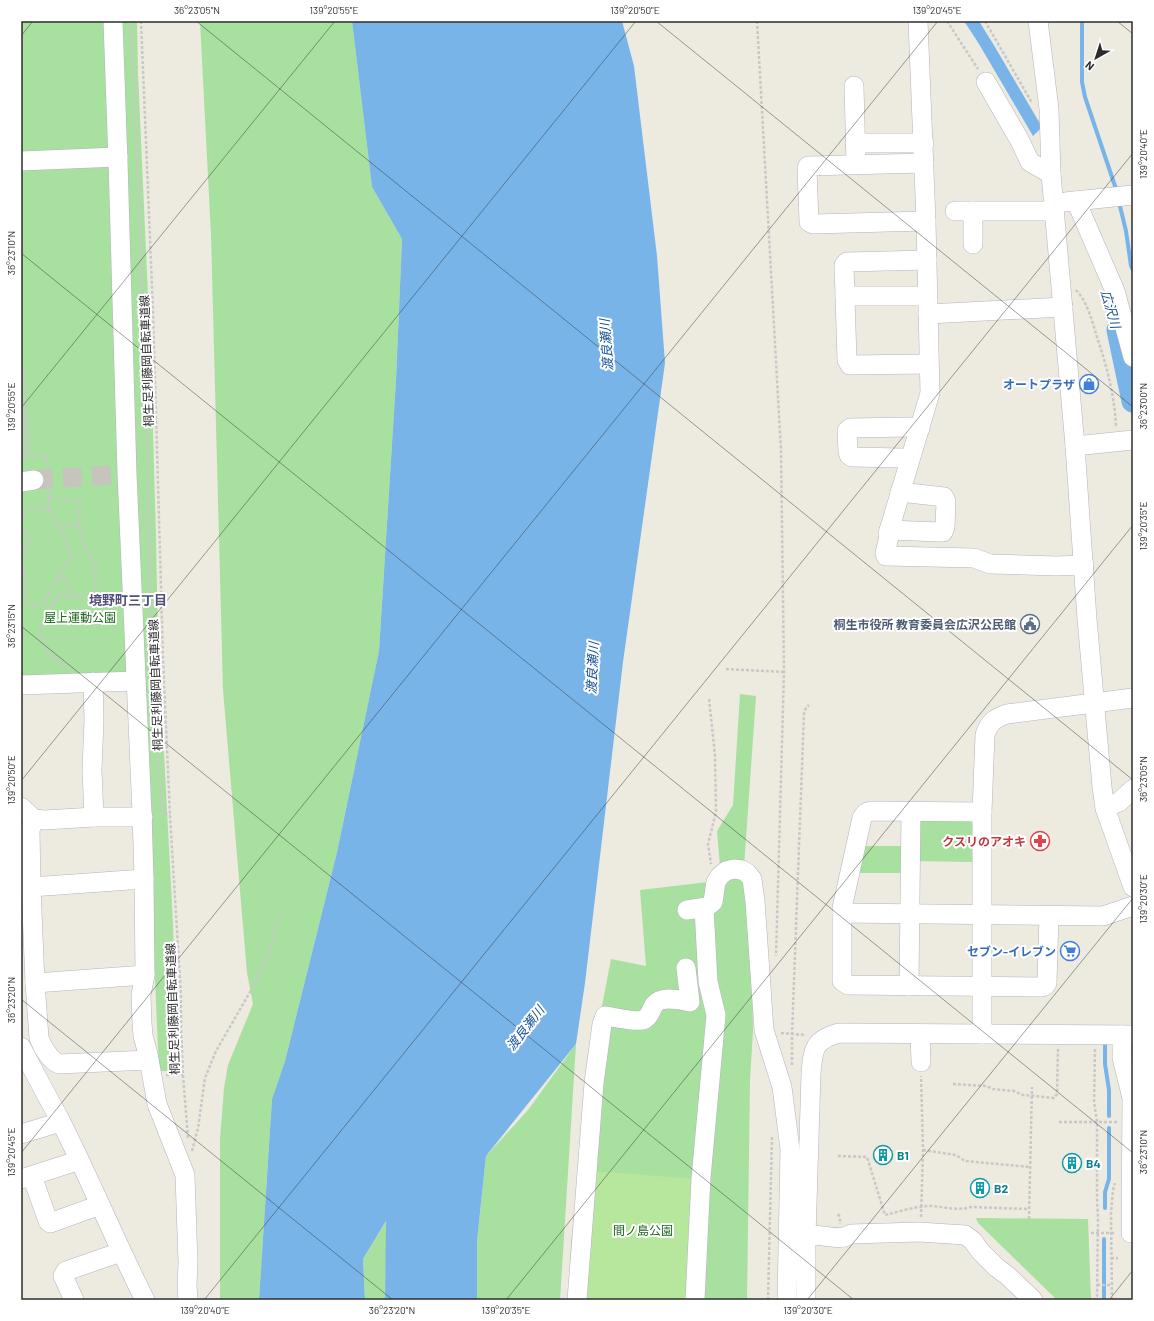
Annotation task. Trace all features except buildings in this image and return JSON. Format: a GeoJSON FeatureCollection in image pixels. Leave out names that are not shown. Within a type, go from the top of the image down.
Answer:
{"type":"FeatureCollection","features":[{"type":"Feature","properties":{"kind":"street"},"geometry":{"type":"LineString","coordinates":[[113,21],[118,157],[119,475],[136,681],[143,817],[145,975],[150,994],[152,1038],[149,1057],[158,1104],[188,1160],[187,1293]]}},
{"type":"Feature","properties":{"kind":"street"},"geometry":{"type":"LineString","coordinates":[[918,21],[924,143],[930,393],[900,492],[885,553],[886,556],[974,558],[990,564],[1056,566],[1084,565]]}},
{"type":"Feature","properties":{"kind":"street"},"geometry":{"type":"LineString","coordinates":[[1038,21],[1048,109],[1054,206],[1075,446],[1087,618],[1105,808],[1133,887]]}},
{"type":"Feature","properties":{"kind":"street"},"geometry":{"type":"LineString","coordinates":[[986,82],[1020,141],[1030,162],[1052,174]]}},
{"type":"Feature","properties":{"kind":"street"},"geometry":{"type":"LineString","coordinates":[[854,86],[856,164]]}},
{"type":"Feature","properties":{"kind":"street"},"geometry":{"type":"LineString","coordinates":[[855,143],[924,143]]}},
{"type":"Feature","properties":{"kind":"street"},"geometry":{"type":"LineString","coordinates":[[21,161],[118,157]]}},
{"type":"Feature","properties":{"kind":"street"},"geometry":{"type":"LineString","coordinates":[[924,163],[808,166],[807,168],[810,224],[926,221]]}},
{"type":"Feature","properties":{"kind":"street"},"geometry":{"type":"LineString","coordinates":[[973,244],[964,211],[1054,206],[1076,201],[1133,195]]}},
{"type":"Feature","properties":{"kind":"street"},"geometry":{"type":"LineString","coordinates":[[1076,201],[1115,291],[1133,357]]}},
{"type":"Feature","properties":{"kind":"street"},"geometry":{"type":"LineString","coordinates":[[927,260],[847,262],[844,265],[847,360],[850,365],[929,364]]}},
{"type":"Feature","properties":{"kind":"street"},"geometry":{"type":"LineString","coordinates":[[845,296],[928,305],[1063,308]]}},
{"type":"Feature","properties":{"kind":"street"},"geometry":{"type":"LineString","coordinates":[[909,461],[902,458],[852,457],[848,452],[847,430],[850,428],[910,427],[920,429]]}},
{"type":"Feature","properties":{"kind":"street"},"geometry":{"type":"LineString","coordinates":[[1075,446],[1126,441]]}},
{"type":"Feature","properties":{"kind":"street"},"geometry":{"type":"LineString","coordinates":[[889,532],[943,532],[945,527],[946,501],[944,497],[900,492]]}},
{"type":"Feature","properties":{"kind":"street"},"geometry":{"type":"LineString","coordinates":[[21,685],[136,681]]}},
{"type":"Feature","properties":{"kind":"street"},"geometry":{"type":"LineString","coordinates":[[93,682],[94,720],[92,770],[94,817]]}},
{"type":"Feature","properties":{"kind":"street"},"geometry":{"type":"LineString","coordinates":[[982,1034],[982,812],[985,735],[987,728],[997,717],[1007,714],[1133,698]]}},
{"type":"Feature","properties":{"kind":"street"},"geometry":{"type":"LineString","coordinates":[[1105,808],[1119,802],[1133,789]]}},
{"type":"Feature","properties":{"kind":"street"},"geometry":{"type":"LineString","coordinates":[[982,812],[871,811],[864,814],[843,902],[842,981],[848,985],[982,987],[1045,986],[1048,983],[1049,916]]}},
{"type":"Feature","properties":{"kind":"street"},"geometry":{"type":"LineString","coordinates":[[909,986],[911,812]]}},
{"type":"Feature","properties":{"kind":"street"},"geometry":{"type":"LineString","coordinates":[[27,813],[45,820],[94,817],[143,817]]}},
{"type":"Feature","properties":{"kind":"street"},"geometry":{"type":"LineString","coordinates":[[27,813],[30,830],[35,983],[39,1038],[43,1047],[54,1061],[60,1064],[149,1057]]}},
{"type":"Feature","properties":{"kind":"street"},"geometry":{"type":"LineString","coordinates":[[695,1300],[700,1178],[716,1015],[708,982],[695,909],[707,907],[713,902],[716,882],[726,870],[738,869],[747,873],[752,879],[754,887],[764,1030],[782,1087],[790,1148],[787,1300]]}},
{"type":"Feature","properties":{"kind":"street"},"geometry":{"type":"LineString","coordinates":[[31,887],[144,879]]}},
{"type":"Feature","properties":{"kind":"street"},"geometry":{"type":"LineString","coordinates":[[842,913],[1103,916],[1133,906]]}},
{"type":"Feature","properties":{"kind":"street"},"geometry":{"type":"LineString","coordinates":[[686,968],[690,1002]]}},
{"type":"Feature","properties":{"kind":"street"},"geometry":{"type":"LineString","coordinates":[[35,983],[145,975]]}},
{"type":"Feature","properties":{"kind":"street"},"geometry":{"type":"LineString","coordinates":[[577,1300],[594,1083],[602,1024],[605,1016],[640,1020],[646,1019],[658,1001],[665,999],[713,1005]]}},
{"type":"Feature","properties":{"kind":"street"},"geometry":{"type":"LineString","coordinates":[[806,1300],[806,1236],[812,1055],[815,1048],[829,1036],[839,1033],[1128,1035],[1122,1058],[1132,1098],[1118,1233]]}},
{"type":"Feature","properties":{"kind":"street"},"geometry":{"type":"LineString","coordinates":[[920,1034],[921,1062]]}},
{"type":"Feature","properties":{"kind":"street"},"geometry":{"type":"LineString","coordinates":[[21,1048],[60,1120],[144,1300]]}},
{"type":"Feature","properties":{"kind":"street"},"geometry":{"type":"LineString","coordinates":[[21,1134],[60,1120]]}},
{"type":"Feature","properties":{"kind":"street"},"geometry":{"type":"LineString","coordinates":[[79,1160],[26,1177],[50,1223],[100,1205]]}},
{"type":"Feature","properties":{"kind":"street"},"geometry":{"type":"LineString","coordinates":[[806,1236],[840,1238],[847,1237],[851,1234],[919,1232],[965,1235],[973,1241],[980,1251],[999,1270],[1008,1276],[1033,1300]]}},
{"type":"Feature","properties":{"kind":"street"},"geometry":{"type":"LineString","coordinates":[[74,1300],[63,1276],[66,1271],[121,1252]]}},
{"type":"Feature","properties":{"kind":"path"},"geometry":{"type":"LineString","coordinates":[[130,21],[134,78],[137,85],[137,98],[135,105],[144,326],[147,334],[148,345],[148,357],[146,363],[146,391],[152,656],[162,809],[164,813],[170,816]]}},
{"type":"Feature","properties":{"kind":"path","name":"桐生足利藤岡自転車道線"},"geometry":{"type":"LineString","coordinates":[[141,21],[154,345],[163,657],[170,816],[181,996],[183,1075],[188,1140]]}},
{"type":"Feature","properties":{"kind":"path"},"geometry":{"type":"LineString","coordinates":[[757,21],[781,451],[784,672],[776,960]]}},
{"type":"Feature","properties":{"kind":"path"},"geometry":{"type":"LineString","coordinates":[[947,21],[986,82]]}},
{"type":"Feature","properties":{"kind":"path"},"geometry":{"type":"LineString","coordinates":[[985,21],[1034,105],[1037,108],[1048,109]]}},
{"type":"Feature","properties":{"kind":"path"},"geometry":{"type":"LineString","coordinates":[[137,91],[143,91]]}},
{"type":"Feature","properties":{"kind":"path"},"geometry":{"type":"LineString","coordinates":[[1060,274],[1083,298],[1092,321],[1108,374],[1115,410],[1126,441]]}},
{"type":"Feature","properties":{"kind":"path"},"geometry":{"type":"LineString","coordinates":[[148,345],[154,345]]}},
{"type":"Feature","properties":{"kind":"path"},"geometry":{"type":"LineString","coordinates":[[21,372],[24,372],[29,456]]}},
{"type":"Feature","properties":{"kind":"path"},"geometry":{"type":"LineString","coordinates":[[21,385],[26,456],[22,456],[21,445]]}},
{"type":"Feature","properties":{"kind":"path"},"geometry":{"type":"LineString","coordinates":[[49,499],[80,501],[79,525],[83,542],[96,568],[95,596],[58,595],[39,632],[48,653],[70,669]]}},
{"type":"Feature","properties":{"kind":"path"},"geometry":{"type":"LineString","coordinates":[[21,519],[27,508],[49,509],[60,527],[72,556],[58,576],[43,606],[26,604],[25,572],[21,563]]}},
{"type":"Feature","properties":{"kind":"path"},"geometry":{"type":"LineString","coordinates":[[21,524],[30,539],[21,559]]}},
{"type":"Feature","properties":{"kind":"path"},"geometry":{"type":"LineString","coordinates":[[60,527],[79,525]]}},
{"type":"Feature","properties":{"kind":"path"},"geometry":{"type":"LineString","coordinates":[[58,576],[63,576],[74,596]]}},
{"type":"Feature","properties":{"kind":"path"},"geometry":{"type":"LineString","coordinates":[[726,669],[784,672]]}},
{"type":"Feature","properties":{"kind":"path"},"geometry":{"type":"LineString","coordinates":[[708,699],[715,755],[716,812],[708,844],[716,882]]}},
{"type":"Feature","properties":{"kind":"path"},"geometry":{"type":"LineString","coordinates":[[793,1071],[792,1034],[804,713],[809,705]]}},
{"type":"Feature","properties":{"kind":"path"},"geometry":{"type":"LineString","coordinates":[[188,1160],[198,1128],[205,1078],[216,1051],[250,992],[267,958],[281,914]]}},
{"type":"Feature","properties":{"kind":"path"},"geometry":{"type":"LineString","coordinates":[[780,1033],[808,1035]]}},
{"type":"Feature","properties":{"kind":"path"},"geometry":{"type":"LineString","coordinates":[[953,1084],[986,1086],[993,1090],[1014,1091],[1023,1095],[1054,1098],[1057,1094],[1058,1042]]}},
{"type":"Feature","properties":{"kind":"path"},"geometry":{"type":"LineString","coordinates":[[1094,1042],[1094,1102],[1118,1233],[1097,1285],[1097,1300]]}},
{"type":"Feature","properties":{"kind":"path"},"geometry":{"type":"LineString","coordinates":[[920,1220],[922,1150],[921,1062]]}},
{"type":"Feature","properties":{"kind":"path"},"geometry":{"type":"LineString","coordinates":[[173,1075],[183,1075]]}},
{"type":"Feature","properties":{"kind":"path"},"geometry":{"type":"LineString","coordinates":[[1029,1219],[1032,1087]]}},
{"type":"Feature","properties":{"kind":"path"},"geometry":{"type":"LineString","coordinates":[[1049,1102],[1050,1097]]}},
{"type":"Feature","properties":{"kind":"path"},"geometry":{"type":"LineString","coordinates":[[1059,1122],[1119,1122]]}},
{"type":"Feature","properties":{"kind":"path"},"geometry":{"type":"LineString","coordinates":[[1115,1122],[1115,1128]]}},
{"type":"Feature","properties":{"kind":"path"},"geometry":{"type":"LineString","coordinates":[[768,1300],[772,1134]]}},
{"type":"Feature","properties":{"kind":"path"},"geometry":{"type":"LineString","coordinates":[[922,1150],[956,1155],[965,1160],[1030,1168]]}},
{"type":"Feature","properties":{"kind":"path"},"geometry":{"type":"LineString","coordinates":[[838,1156],[867,1157],[884,1215],[931,1206],[962,1210],[971,1207],[1029,1209]]}},
{"type":"Feature","properties":{"kind":"path"},"geometry":{"type":"LineString","coordinates":[[1112,1300],[1111,1258],[1118,1233],[1112,1190],[1115,1181]]}},
{"type":"Feature","properties":{"kind":"path"},"geometry":{"type":"LineString","coordinates":[[838,1214],[840,1217],[840,1225]]}},
{"type":"Feature","properties":{"kind":"path"},"geometry":{"type":"LineString","coordinates":[[1091,1233],[1118,1233]]}},
{"type":"Feature","properties":{"kind":"path"},"geometry":{"type":"LineString","coordinates":[[1111,1258],[1118,1258]]}},
{"type":"Feature","properties":{"kind":"path"},"geometry":{"type":"LineString","coordinates":[[1097,1285],[1112,1287]]}},
{"type":"Feature","properties":{"kind":"green space","name":"屋上運動公園"},"geometry":{"type":"Polygon","coordinates":[[[21,21],[137,21],[151,362],[158,640],[173,923],[177,1071],[159,1071],[142,676],[21,677],[21,21]]]}},
{"type":"Feature","properties":{"kind":"green space"},"geometry":{"type":"Polygon","coordinates":[[[200,21],[352,21],[372,187],[402,239],[396,380],[379,651],[337,852],[285,1061],[272,1099],[259,1300],[220,1300],[220,1139],[224,1088],[228,1065],[253,1004],[247,973],[223,690],[211,235],[200,21]]]}},
{"type":"Feature","properties":{"kind":"green space","name":"間ノ島公園"},"geometry":{"type":"Polygon","coordinates":[[[740,694],[756,696],[743,881],[752,965],[753,1031],[750,1080],[747,1300],[569,1300],[571,1244],[596,1037],[611,959],[646,966],[640,890],[708,882],[720,866],[717,831],[733,805],[740,694]]]}},
{"type":"Feature","properties":{"kind":"green space"},"geometry":{"type":"Polygon","coordinates":[[[918,817],[967,818],[972,823],[972,862],[914,861],[918,817]]]}},
{"type":"Feature","properties":{"kind":"green space"},"geometry":{"type":"Polygon","coordinates":[[[862,846],[905,846],[906,873],[855,873],[862,846]]]}},
{"type":"Feature","properties":{"kind":"green space"},"geometry":{"type":"Polygon","coordinates":[[[576,1044],[560,1300],[477,1300],[477,1241],[486,1156],[528,1110],[576,1044]]]}},
{"type":"Feature","properties":{"kind":"green space"},"geometry":{"type":"Polygon","coordinates":[[[590,1171],[696,1179],[688,1300],[582,1300],[590,1171]]]}},
{"type":"Feature","properties":{"kind":"green space"},"geometry":{"type":"Polygon","coordinates":[[[976,1218],[1088,1219],[1091,1300],[1057,1300],[978,1223],[976,1218]]]}},
{"type":"Feature","properties":{"kind":"green space"},"geometry":{"type":"Polygon","coordinates":[[[387,1220],[385,1300],[365,1300],[363,1259],[387,1220]]]}},
{"type":"Feature","properties":{"kind":"water","name":"渡良瀬川"},"geometry":{"type":"Polygon","coordinates":[[[352,21],[622,21],[634,66],[657,256],[665,363],[623,662],[585,983],[576,1044],[486,1156],[477,1241],[477,1300],[385,1300],[386,1221],[363,1259],[365,1300],[259,1300],[272,1099],[285,1061],[337,852],[379,651],[396,380],[402,239],[372,187],[352,21]]]}},
{"type":"Feature","properties":{"kind":"water"},"geometry":{"type":"Polygon","coordinates":[[[964,21],[979,21],[995,47],[1042,127],[1033,136],[979,44],[964,21]]]}},
{"type":"Feature","properties":{"kind":"waterway"},"geometry":{"type":"LineString","coordinates":[[1082,21],[1082,82],[1085,97],[1117,192]]}},
{"type":"Feature","properties":{"kind":"waterway"},"geometry":{"type":"LineString","coordinates":[[1119,202],[1133,270]]}},
{"type":"Feature","properties":{"kind":"waterway","name":"広沢川"},"geometry":{"type":"LineString","coordinates":[[1118,330],[1133,401]]}},
{"type":"Feature","properties":{"kind":"waterway"},"geometry":{"type":"LineString","coordinates":[[1105,1044],[1105,1064],[1109,1090],[1109,1116]]}},
{"type":"Feature","properties":{"kind":"waterway"},"geometry":{"type":"LineString","coordinates":[[1105,1208],[1105,1192],[1109,1179],[1109,1128]]}},
{"type":"Feature","properties":{"kind":"waterway"},"geometry":{"type":"LineString","coordinates":[[1104,1239],[1104,1300]]}},
{"type":"Feature","properties":{"kind":"tunnel"},"geometry":{"type":"LineString","coordinates":[[34,480],[111,475]]}},
{"type":"Feature","properties":{"kind":"place","name":"オートプラザ"},"geometry":{"type":"Point","coordinates":[1089,384]}},
{"type":"Feature","properties":{"kind":"place","name":"桐生市役所 教育委員会広沢公民館"},"geometry":{"type":"Point","coordinates":[1030,624]}},
{"type":"Feature","properties":{"kind":"place","name":"クスリのアオキ"},"geometry":{"type":"Point","coordinates":[1040,841]}},
{"type":"Feature","properties":{"kind":"place","name":"セブン-イレブン"},"geometry":{"type":"Point","coordinates":[1070,951]}},
{"type":"Feature","properties":{"kind":"place","name":"B1"},"geometry":{"type":"Point","coordinates":[883,1155]}},
{"type":"Feature","properties":{"kind":"place","name":"B4"},"geometry":{"type":"Point","coordinates":[1072,1163]}},
{"type":"Feature","properties":{"kind":"place","name":"B2"},"geometry":{"type":"Point","coordinates":[980,1188]}},
{"type":"Feature","properties":{"kind":"district","name":"境野町三丁目"},"geometry":{"type":"Point","coordinates":[128,600]}}]}
